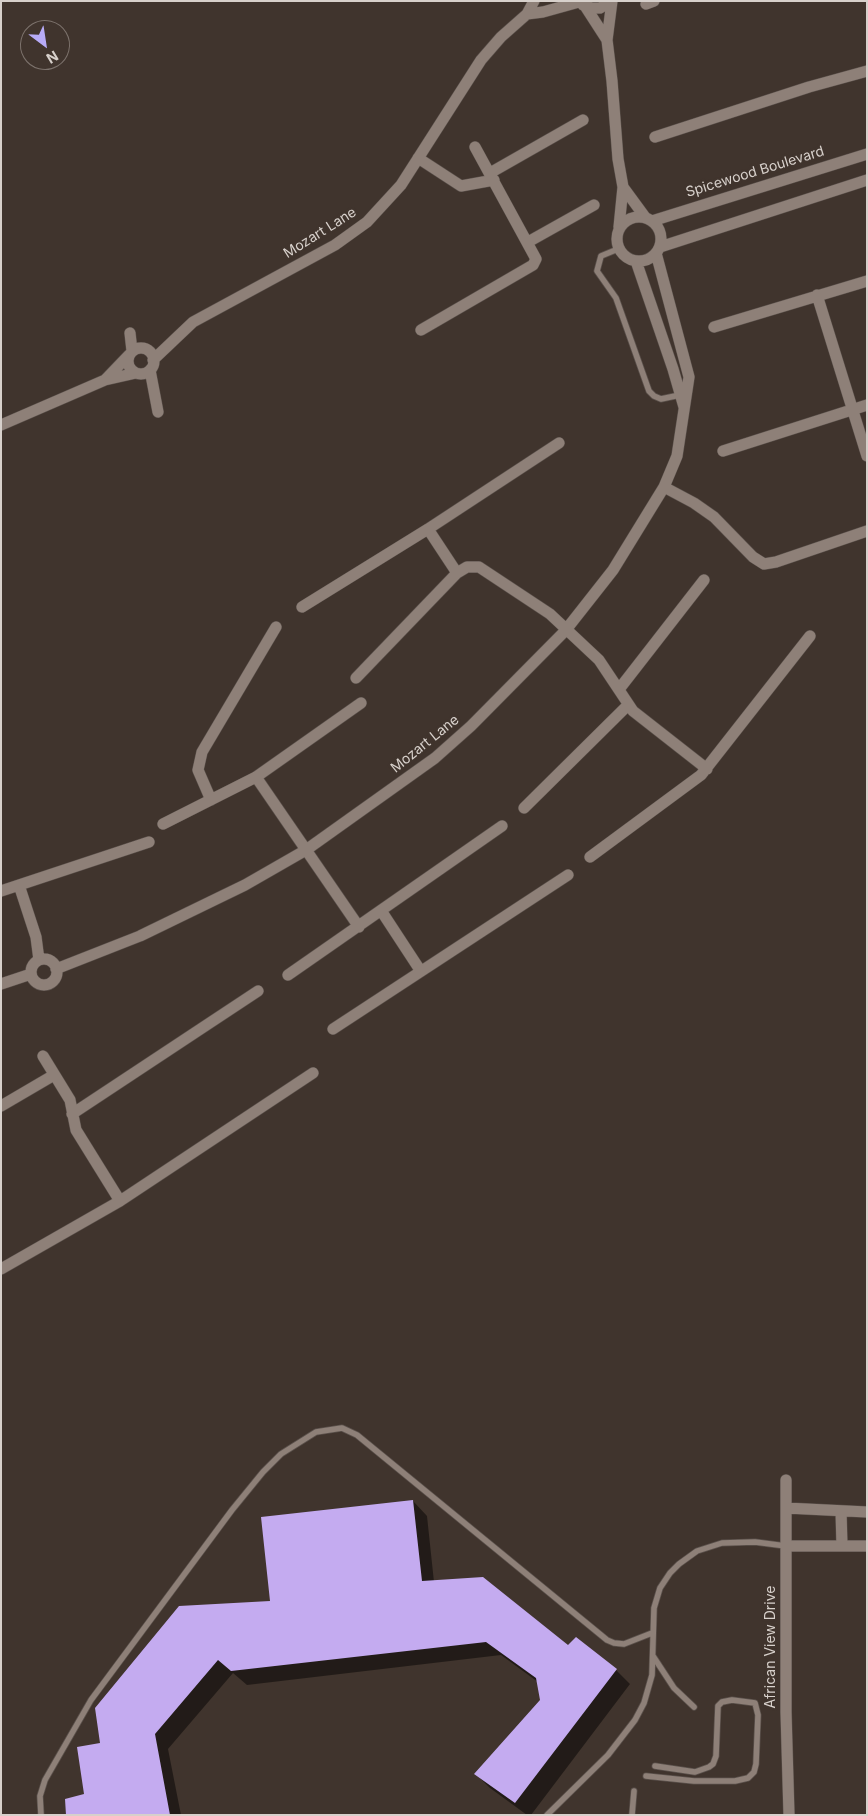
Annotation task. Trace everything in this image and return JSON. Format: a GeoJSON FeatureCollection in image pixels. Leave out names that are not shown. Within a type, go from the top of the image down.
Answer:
{"type":"FeatureCollection","features":[{"type":"Feature","properties":{"kind":"street"},"geometry":{"type":"LineString","coordinates":[[527,14],[534,1]]}},
{"type":"Feature","properties":{"kind":"street"},"geometry":{"type":"LineString","coordinates":[[527,14],[581,3],[600,8],[611,1]]}},
{"type":"Feature","properties":{"kind":"street"},"geometry":{"type":"LineString","coordinates":[[611,1],[607,40],[618,159],[623,187],[619,227],[616,234],[618,249],[623,255],[636,261],[644,261],[658,250],[867,180]]}},
{"type":"Feature","properties":{"kind":"street"},"geometry":{"type":"LineString","coordinates":[[581,3],[607,40]]}},
{"type":"Feature","properties":{"kind":"street","name":"Mozart Lane"},"geometry":{"type":"LineString","coordinates":[[149,357],[169,346],[194,322],[317,255],[360,228],[394,194],[481,60],[501,37],[527,14]]}},
{"type":"Feature","properties":{"kind":"street"},"geometry":{"type":"LineString","coordinates":[[655,137],[809,87],[867,71]]}},
{"type":"Feature","properties":{"kind":"street"},"geometry":{"type":"LineString","coordinates":[[418,158],[461,186],[492,177],[583,120]]}},
{"type":"Feature","properties":{"kind":"street"},"geometry":{"type":"LineString","coordinates":[[421,330],[533,265],[536,259],[475,147]]}},
{"type":"Feature","properties":{"kind":"street","name":"Spicewood Boulevard"},"geometry":{"type":"LineString","coordinates":[[649,219],[867,154]]}},
{"type":"Feature","properties":{"kind":"street"},"geometry":{"type":"LineString","coordinates":[[623,187],[660,232],[658,250]]}},
{"type":"Feature","properties":{"kind":"street"},"geometry":{"type":"LineString","coordinates":[[528,242],[594,205]]}},
{"type":"Feature","properties":{"kind":"street"},"geometry":{"type":"LineString","coordinates":[[619,227],[631,218],[649,219]]}},
{"type":"Feature","properties":{"kind":"street","name":"Mozart Lane"},"geometry":{"type":"LineString","coordinates":[[56,969],[149,932],[258,878],[306,850],[435,758],[471,726],[565,631],[605,581],[664,488],[677,456],[688,386],[686,361],[658,250]]}},
{"type":"Feature","properties":{"kind":"street","name":"Mozart Lane"},"geometry":{"type":"LineString","coordinates":[[636,261],[684,409]]}},
{"type":"Feature","properties":{"kind":"street"},"geometry":{"type":"LineString","coordinates":[[714,327],[867,281]]}},
{"type":"Feature","properties":{"kind":"street"},"geometry":{"type":"LineString","coordinates":[[817,295],[867,456]]}},
{"type":"Feature","properties":{"kind":"street"},"geometry":{"type":"LineString","coordinates":[[154,397],[137,373],[130,368],[130,334],[149,357],[154,397],[158,412]]}},
{"type":"Feature","properties":{"kind":"street"},"geometry":{"type":"LineString","coordinates":[[131,353],[149,357]]}},
{"type":"Feature","properties":{"kind":"street"},"geometry":{"type":"LineString","coordinates":[[105,380],[131,353]]}},
{"type":"Feature","properties":{"kind":"street"},"geometry":{"type":"LineString","coordinates":[[1,425],[105,380],[137,373],[149,357]]}},
{"type":"Feature","properties":{"kind":"street"},"geometry":{"type":"LineString","coordinates":[[723,451],[867,405]]}},
{"type":"Feature","properties":{"kind":"street"},"geometry":{"type":"LineString","coordinates":[[302,607],[558,443]]}},
{"type":"Feature","properties":{"kind":"street"},"geometry":{"type":"LineString","coordinates":[[664,488],[694,503],[714,517],[753,556],[764,564],[776,562],[867,531]]}},
{"type":"Feature","properties":{"kind":"street"},"geometry":{"type":"LineString","coordinates":[[428,528],[456,573]]}},
{"type":"Feature","properties":{"kind":"street"},"geometry":{"type":"LineString","coordinates":[[356,678],[456,573],[472,566],[483,568],[538,604],[565,631],[599,660],[620,688],[628,705],[707,768]]}},
{"type":"Feature","properties":{"kind":"street"},"geometry":{"type":"LineString","coordinates":[[620,688],[704,580]]}},
{"type":"Feature","properties":{"kind":"street"},"geometry":{"type":"LineString","coordinates":[[211,800],[198,770],[202,752],[276,627]]}},
{"type":"Feature","properties":{"kind":"street"},"geometry":{"type":"LineString","coordinates":[[590,857],[679,792],[707,768],[810,636]]}},
{"type":"Feature","properties":{"kind":"street"},"geometry":{"type":"LineString","coordinates":[[163,824],[256,777],[361,703]]}},
{"type":"Feature","properties":{"kind":"street"},"geometry":{"type":"LineString","coordinates":[[524,808],[628,705]]}},
{"type":"Feature","properties":{"kind":"street"},"geometry":{"type":"LineString","coordinates":[[256,777],[359,927]]}},
{"type":"Feature","properties":{"kind":"street"},"geometry":{"type":"LineString","coordinates":[[288,975],[382,912],[502,826]]}},
{"type":"Feature","properties":{"kind":"street"},"geometry":{"type":"LineString","coordinates":[[1,891],[149,842]]}},
{"type":"Feature","properties":{"kind":"street"},"geometry":{"type":"LineString","coordinates":[[333,1029],[568,874]]}},
{"type":"Feature","properties":{"kind":"street"},"geometry":{"type":"LineString","coordinates":[[19,885],[36,938],[39,960]]}},
{"type":"Feature","properties":{"kind":"street"},"geometry":{"type":"LineString","coordinates":[[382,912],[420,970]]}},
{"type":"Feature","properties":{"kind":"street"},"geometry":{"type":"LineString","coordinates":[[39,960],[51,961],[56,969],[55,979],[48,984],[39,984],[31,974],[32,966],[39,960]]}},
{"type":"Feature","properties":{"kind":"street"},"geometry":{"type":"LineString","coordinates":[[1,984],[31,974]]}},
{"type":"Feature","properties":{"kind":"street"},"geometry":{"type":"LineString","coordinates":[[72,1114],[258,991]]}},
{"type":"Feature","properties":{"kind":"street"},"geometry":{"type":"LineString","coordinates":[[43,1056],[68,1097],[76,1130],[120,1201]]}},
{"type":"Feature","properties":{"kind":"street"},"geometry":{"type":"LineString","coordinates":[[1,1269],[120,1201],[313,1073]]}},
{"type":"Feature","properties":{"kind":"street"},"geometry":{"type":"LineString","coordinates":[[1,1106],[54,1075]]}},
{"type":"Feature","properties":{"kind":"street","name":"African View Drive"},"geometry":{"type":"LineString","coordinates":[[786,1480],[786,1712],[789,1815]]}},
{"type":"Feature","properties":{"kind":"street"},"geometry":{"type":"LineString","coordinates":[[786,1508],[867,1512]]}},
{"type":"Feature","properties":{"kind":"street"},"geometry":{"type":"LineString","coordinates":[[841,1511],[842,1546]]}},
{"type":"Feature","properties":{"kind":"street"},"geometry":{"type":"LineString","coordinates":[[786,1546],[867,1546]]}},
{"type":"Feature","properties":{"kind":"lane"},"geometry":{"type":"LineString","coordinates":[[618,249],[601,256],[597,272],[616,298],[649,391],[660,399],[680,394]]}},
{"type":"Feature","properties":{"kind":"lane"},"geometry":{"type":"LineString","coordinates":[[41,1815],[40,1796],[45,1780],[91,1700],[232,1510],[281,1454],[316,1432],[342,1428],[357,1435],[607,1640],[614,1644],[624,1644],[652,1633]]}},
{"type":"Feature","properties":{"kind":"lane"},"geometry":{"type":"LineString","coordinates":[[547,1815],[601,1763],[635,1720],[650,1687],[654,1608],[660,1588],[670,1573],[688,1556],[722,1543],[755,1542],[786,1546]]}},
{"type":"Feature","properties":{"kind":"lane"},"geometry":{"type":"LineString","coordinates":[[653,1656],[674,1688],[694,1707]]}},
{"type":"Feature","properties":{"kind":"lane"},"geometry":{"type":"LineString","coordinates":[[646,1776],[694,1781],[736,1781],[748,1778],[754,1772],[756,1764],[758,1715],[755,1703],[739,1700],[722,1702],[718,1706],[714,1764],[696,1772],[655,1766]]}},
{"type":"Feature","properties":{"kind":"lane"},"geometry":{"type":"LineString","coordinates":[[632,1815],[634,1791]]}},
{"type":"Feature","properties":{"kind":"building"},"geometry":{"type":"Polygon","coordinates":[[[413,1500],[422,1581],[483,1577],[568,1645],[576,1637],[617,1669],[515,1803],[474,1774],[540,1700],[536,1678],[486,1642],[231,1671],[218,1660],[155,1734],[170,1815],[66,1815],[65,1799],[84,1794],[77,1747],[100,1743],[95,1708],[179,1606],[270,1601],[261,1517],[413,1500]]]}}]}
